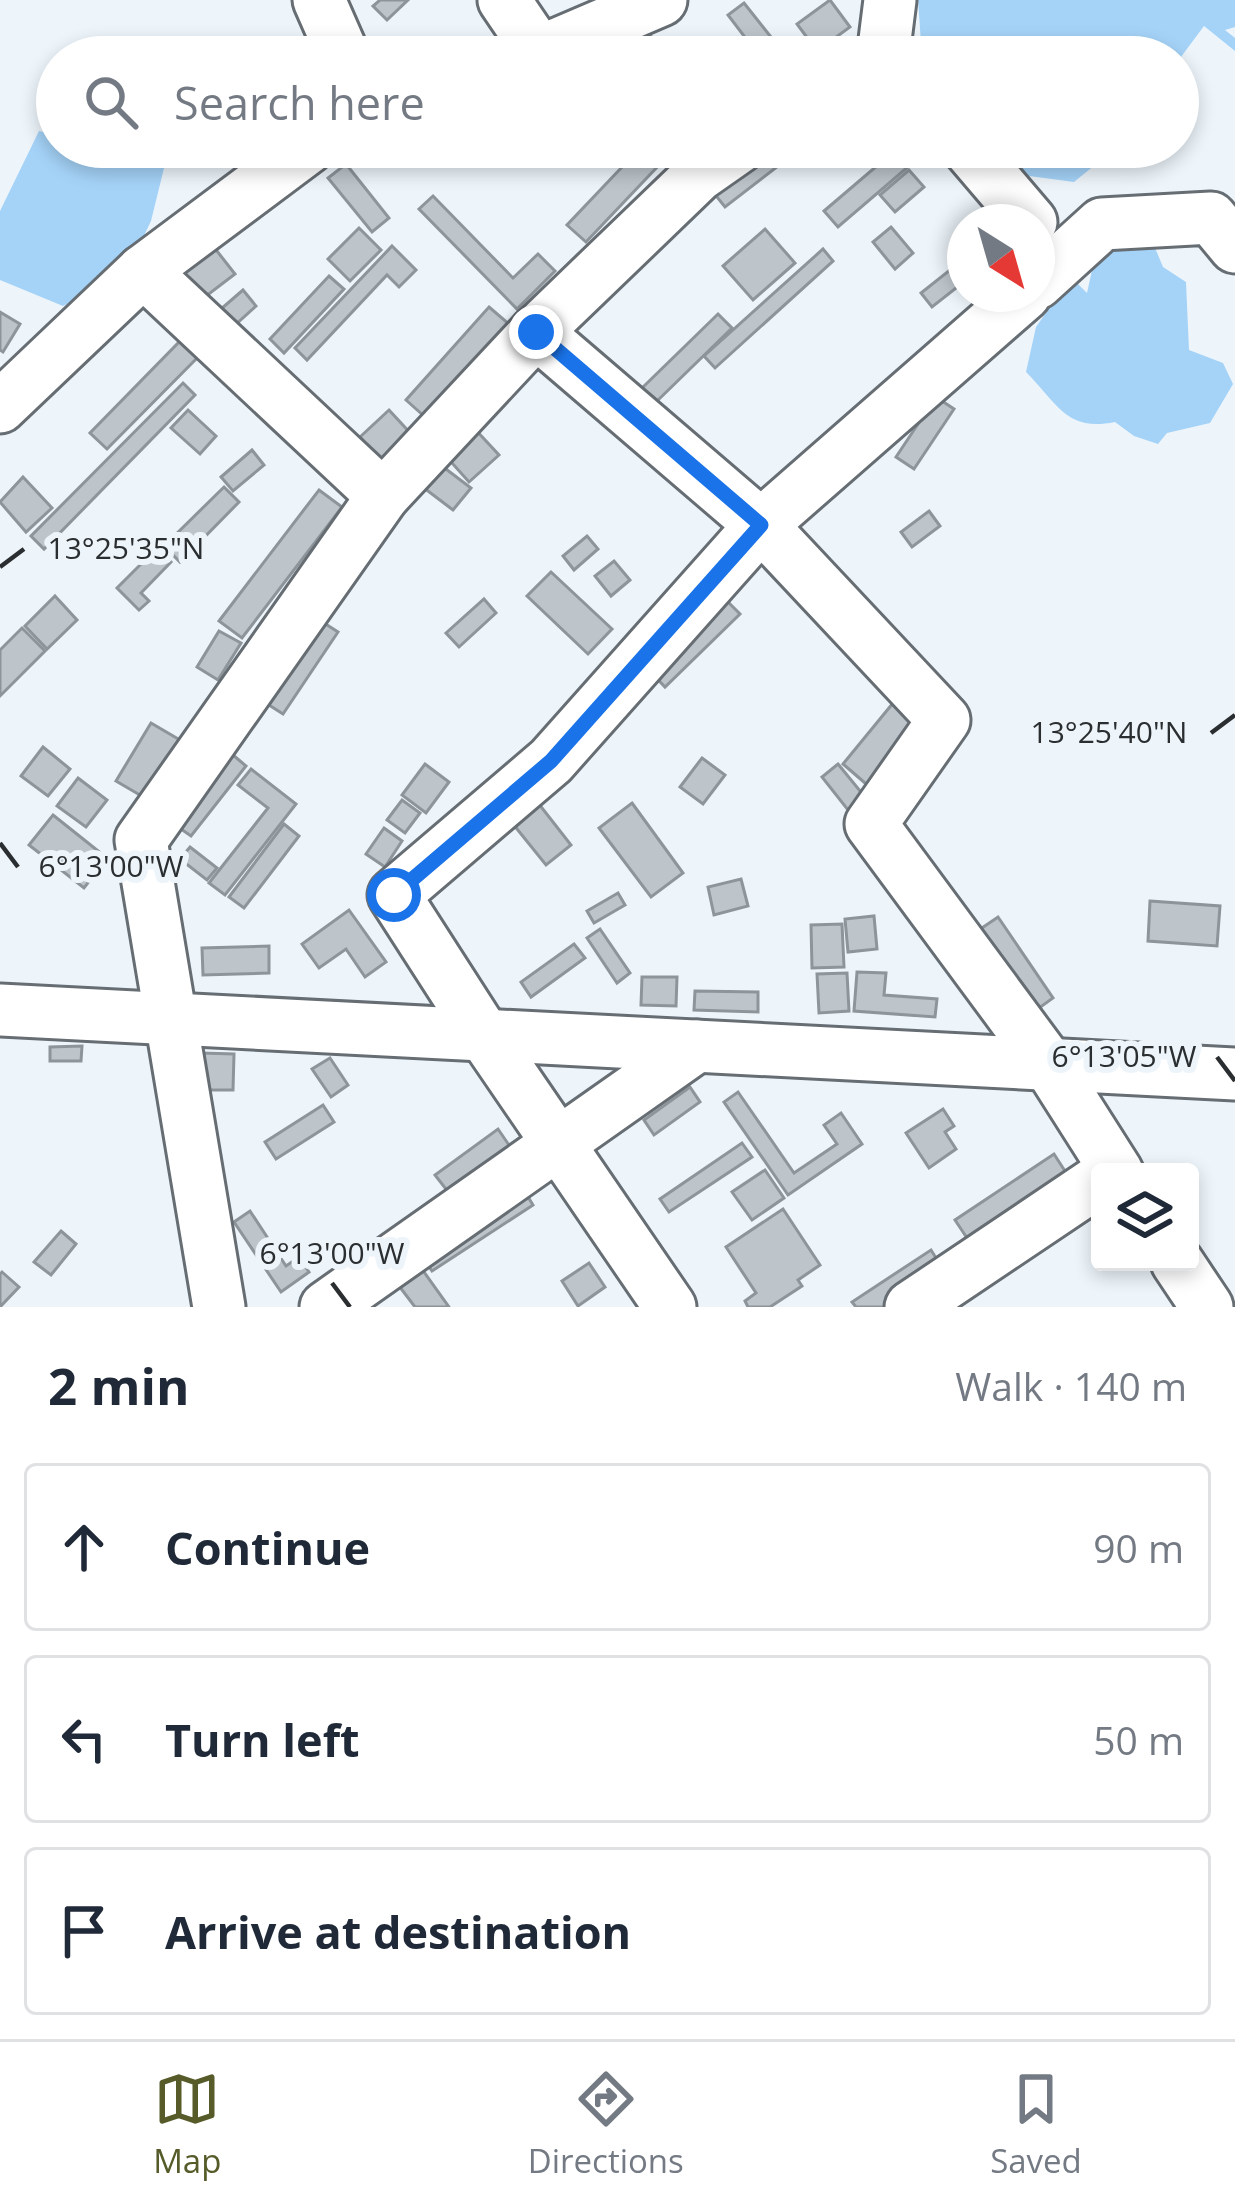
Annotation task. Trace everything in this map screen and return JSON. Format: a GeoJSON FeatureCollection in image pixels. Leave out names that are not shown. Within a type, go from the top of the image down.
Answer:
{"type":"FeatureCollection","features":[{"type":"Feature","properties":{"kind":"street"},"geometry":{"type":"LineString","coordinates":[[319,0],[335,36]]}},
{"type":"Feature","properties":{"kind":"street"},"geometry":{"type":"LineString","coordinates":[[504,0],[524,36]]}},
{"type":"Feature","properties":{"kind":"street"},"geometry":{"type":"LineString","coordinates":[[578,36],[661,0]]}},
{"type":"Feature","properties":{"kind":"street"},"geometry":{"type":"LineString","coordinates":[[0,407],[143,271],[281,168]]}},
{"type":"Feature","properties":{"kind":"street"},"geometry":{"type":"LineString","coordinates":[[219,1307],[141,840],[382,496],[536,332],[708,168]]}},
{"type":"Feature","properties":{"kind":"street"},"geometry":{"type":"LineString","coordinates":[[982,168],[1009,204]]}},
{"type":"Feature","properties":{"kind":"street"},"geometry":{"type":"LineString","coordinates":[[1055,244],[1102,224],[1211,218],[1235,247]]}},
{"type":"Feature","properties":{"kind":"street"},"geometry":{"type":"LineString","coordinates":[[143,271],[382,496]]}},
{"type":"Feature","properties":{"kind":"street"},"geometry":{"type":"LineString","coordinates":[[670,1307],[394,895],[551,761],[761,525],[1004,312]]}},
{"type":"Feature","properties":{"kind":"street"},"geometry":{"type":"LineString","coordinates":[[536,332],[761,525],[944,720],[871,824],[1049,1065],[1105,1163]]}},
{"type":"Feature","properties":{"kind":"street"},"geometry":{"type":"LineString","coordinates":[[0,1010],[1235,1074]]}},
{"type":"Feature","properties":{"kind":"street"},"geometry":{"type":"LineString","coordinates":[[326,1307],[697,1046]]}},
{"type":"Feature","properties":{"kind":"street"},"geometry":{"type":"LineString","coordinates":[[911,1307],[1091,1187]]}},
{"type":"Feature","properties":{"kind":"street"},"geometry":{"type":"LineString","coordinates":[[1183,1271],[1207,1307]]}},
{"type":"Feature","properties":{"kind":"water"},"geometry":{"type":"Polygon","coordinates":[[[918,0],[1235,0],[1235,27],[1225,30],[1235,38],[1235,51],[1204,26],[1197,36],[921,36],[918,0]]]}},
{"type":"Feature","properties":{"kind":"water"},"geometry":{"type":"Polygon","coordinates":[[[36,137],[36,168],[164,168],[151,221],[125,275],[63,306],[0,280],[0,211],[36,137]]]}},
{"type":"Feature","properties":{"kind":"water"},"geometry":{"type":"Polygon","coordinates":[[[1010,168],[1091,168],[1074,182],[1014,174],[1010,168]]]}},
{"type":"Feature","properties":{"kind":"water"},"geometry":{"type":"Polygon","coordinates":[[[1132,239],[1153,243],[1163,267],[1186,282],[1189,350],[1223,363],[1233,384],[1210,423],[1167,433],[1158,444],[1134,436],[1115,422],[1074,419],[1026,372],[1036,327],[1046,312],[1055,312],[1055,300],[1071,277],[1087,293],[1096,252],[1132,239]]]}},
{"type":"Feature","properties":{"kind":"building"},"geometry":{"type":"Polygon","coordinates":[[[380,0],[408,0],[387,20],[373,6],[380,0]]]}},
{"type":"Feature","properties":{"kind":"building"},"geometry":{"type":"Polygon","coordinates":[[[830,0],[850,27],[838,36],[806,36],[797,24],[830,0]]]}},
{"type":"Feature","properties":{"kind":"building"},"geometry":{"type":"Polygon","coordinates":[[[744,3],[770,36],[744,36],[728,15],[744,3]]]}},
{"type":"Feature","properties":{"kind":"building"},"geometry":{"type":"Polygon","coordinates":[[[642,23],[651,36],[622,36],[642,23]]]}},
{"type":"Feature","properties":{"kind":"building"},"geometry":{"type":"Polygon","coordinates":[[[349,168],[389,218],[372,232],[328,178],[349,168]]]}},
{"type":"Feature","properties":{"kind":"building"},"geometry":{"type":"Polygon","coordinates":[[[621,168],[656,168],[586,242],[567,225],[621,168]]]}},
{"type":"Feature","properties":{"kind":"building"},"geometry":{"type":"Polygon","coordinates":[[[745,168],[776,168],[725,207],[713,192],[745,168]]]}},
{"type":"Feature","properties":{"kind":"building"},"geometry":{"type":"Polygon","coordinates":[[[874,168],[907,168],[838,227],[824,211],[874,168]]]}},
{"type":"Feature","properties":{"kind":"building"},"geometry":{"type":"Polygon","coordinates":[[[909,170],[924,187],[895,212],[880,195],[909,170]]]}},
{"type":"Feature","properties":{"kind":"building"},"geometry":{"type":"Polygon","coordinates":[[[433,196],[513,278],[538,254],[555,271],[517,309],[419,209],[433,196]]]}},
{"type":"Feature","properties":{"kind":"building"},"geometry":{"type":"Polygon","coordinates":[[[891,227],[913,253],[895,269],[873,242],[891,227]]]}},
{"type":"Feature","properties":{"kind":"building"},"geometry":{"type":"Polygon","coordinates":[[[359,228],[381,250],[350,281],[328,259],[359,228]]]}},
{"type":"Feature","properties":{"kind":"building"},"geometry":{"type":"Polygon","coordinates":[[[765,229],[795,263],[753,300],[723,266],[765,229]]]}},
{"type":"Feature","properties":{"kind":"building"},"geometry":{"type":"Polygon","coordinates":[[[213,246],[235,274],[201,300],[180,272],[213,246]]]}},
{"type":"Feature","properties":{"kind":"building"},"geometry":{"type":"Polygon","coordinates":[[[392,246],[416,270],[399,287],[387,275],[307,360],[295,348],[392,246]]]}},
{"type":"Feature","properties":{"kind":"building"},"geometry":{"type":"Polygon","coordinates":[[[823,249],[833,261],[715,368],[704,356],[823,249]]]}},
{"type":"Feature","properties":{"kind":"building"},"geometry":{"type":"Polygon","coordinates":[[[947,272],[947,295],[932,307],[921,293],[947,272]]]}},
{"type":"Feature","properties":{"kind":"building"},"geometry":{"type":"Polygon","coordinates":[[[329,276],[344,289],[284,353],[270,339],[329,276]]]}},
{"type":"Feature","properties":{"kind":"building"},"geometry":{"type":"Polygon","coordinates":[[[243,290],[256,306],[235,325],[221,309],[243,290]]]}},
{"type":"Feature","properties":{"kind":"building"},"geometry":{"type":"Polygon","coordinates":[[[489,307],[509,324],[425,417],[406,400],[489,307]]]}},
{"type":"Feature","properties":{"kind":"building"},"geometry":{"type":"Polygon","coordinates":[[[0,312],[20,324],[3,352],[0,350],[0,312]]]}},
{"type":"Feature","properties":{"kind":"building"},"geometry":{"type":"Polygon","coordinates":[[[718,314],[732,328],[654,404],[640,390],[718,314]]]}},
{"type":"Feature","properties":{"kind":"building"},"geometry":{"type":"Polygon","coordinates":[[[185,336],[202,353],[107,449],[90,433],[185,336]]]}},
{"type":"Feature","properties":{"kind":"building"},"geometry":{"type":"Polygon","coordinates":[[[183,383],[195,395],[44,549],[31,536],[183,383]]]}},
{"type":"Feature","properties":{"kind":"building"},"geometry":{"type":"Polygon","coordinates":[[[936,397],[954,409],[914,469],[896,457],[936,397]]]}},
{"type":"Feature","properties":{"kind":"building"},"geometry":{"type":"Polygon","coordinates":[[[188,410],[216,436],[200,454],[171,428],[188,410]]]}},
{"type":"Feature","properties":{"kind":"building"},"geometry":{"type":"Polygon","coordinates":[[[389,410],[413,436],[383,463],[360,437],[389,410]]]}},
{"type":"Feature","properties":{"kind":"building"},"geometry":{"type":"Polygon","coordinates":[[[473,427],[499,455],[469,482],[443,453],[473,427]]]}},
{"type":"Feature","properties":{"kind":"building"},"geometry":{"type":"Polygon","coordinates":[[[252,450],[264,465],[233,491],[221,477],[252,450]]]}},
{"type":"Feature","properties":{"kind":"building"},"geometry":{"type":"Polygon","coordinates":[[[438,463],[471,488],[453,510],[420,485],[438,463]]]}},
{"type":"Feature","properties":{"kind":"building"},"geometry":{"type":"Polygon","coordinates":[[[23,477],[52,508],[26,532],[0,502],[23,477]]]}},
{"type":"Feature","properties":{"kind":"building"},"geometry":{"type":"Polygon","coordinates":[[[224,487],[239,502],[180,562],[164,546],[224,487]]]}},
{"type":"Feature","properties":{"kind":"building"},"geometry":{"type":"Polygon","coordinates":[[[319,490],[342,507],[242,638],[219,621],[319,490]]]}},
{"type":"Feature","properties":{"kind":"building"},"geometry":{"type":"Polygon","coordinates":[[[929,511],[940,526],[912,547],[901,532],[929,511]]]}},
{"type":"Feature","properties":{"kind":"building"},"geometry":{"type":"Polygon","coordinates":[[[587,536],[598,549],[574,570],[563,556],[587,536]]]}},
{"type":"Feature","properties":{"kind":"building"},"geometry":{"type":"Polygon","coordinates":[[[157,548],[171,562],[141,593],[149,601],[139,610],[117,588],[157,548]]]}},
{"type":"Feature","properties":{"kind":"building"},"geometry":{"type":"Polygon","coordinates":[[[614,561],[630,580],[611,596],[595,576],[614,561]]]}},
{"type":"Feature","properties":{"kind":"building"},"geometry":{"type":"Polygon","coordinates":[[[551,572],[612,629],[588,654],[527,596],[551,572]]]}},
{"type":"Feature","properties":{"kind":"building"},"geometry":{"type":"Polygon","coordinates":[[[719,593],[740,614],[665,687],[645,666],[719,593]]]}},
{"type":"Feature","properties":{"kind":"building"},"geometry":{"type":"Polygon","coordinates":[[[55,596],[77,620],[47,649],[25,626],[55,596]]]}},
{"type":"Feature","properties":{"kind":"building"},"geometry":{"type":"Polygon","coordinates":[[[484,599],[496,613],[459,647],[446,633],[484,599]]]}},
{"type":"Feature","properties":{"kind":"building"},"geometry":{"type":"Polygon","coordinates":[[[324,623],[338,632],[283,714],[269,705],[324,623]]]}},
{"type":"Feature","properties":{"kind":"building"},"geometry":{"type":"Polygon","coordinates":[[[22,628],[45,651],[0,696],[0,650],[22,628]]]}},
{"type":"Feature","properties":{"kind":"building"},"geometry":{"type":"Polygon","coordinates":[[[219,631],[241,643],[218,680],[197,667],[219,631]]]}},
{"type":"Feature","properties":{"kind":"building"},"geometry":{"type":"Polygon","coordinates":[[[898,697],[927,722],[872,789],[843,764],[898,697]]]}},
{"type":"Feature","properties":{"kind":"building"},"geometry":{"type":"Polygon","coordinates":[[[151,723],[180,740],[145,798],[116,781],[151,723]]]}},
{"type":"Feature","properties":{"kind":"building"},"geometry":{"type":"Polygon","coordinates":[[[43,747],[70,769],[48,796],[21,776],[43,747]]]}},
{"type":"Feature","properties":{"kind":"building"},"geometry":{"type":"Polygon","coordinates":[[[233,755],[246,766],[191,836],[178,827],[233,755]]]}},
{"type":"Feature","properties":{"kind":"building"},"geometry":{"type":"Polygon","coordinates":[[[702,758],[725,775],[703,804],[680,787],[702,758]]]}},
{"type":"Feature","properties":{"kind":"building"},"geometry":{"type":"Polygon","coordinates":[[[425,764],[449,782],[426,813],[402,795],[425,764]]]}},
{"type":"Feature","properties":{"kind":"building"},"geometry":{"type":"Polygon","coordinates":[[[838,764],[865,797],[848,810],[822,777],[838,764]]]}},
{"type":"Feature","properties":{"kind":"building"},"geometry":{"type":"Polygon","coordinates":[[[251,769],[296,804],[225,895],[209,883],[268,808],[238,785],[251,769]]]}},
{"type":"Feature","properties":{"kind":"building"},"geometry":{"type":"Polygon","coordinates":[[[78,778],[107,800],[86,827],[57,806],[78,778]]]}},
{"type":"Feature","properties":{"kind":"building"},"geometry":{"type":"Polygon","coordinates":[[[535,799],[571,845],[546,865],[509,819],[535,799]]]}},
{"type":"Feature","properties":{"kind":"building"},"geometry":{"type":"Polygon","coordinates":[[[402,800],[420,813],[405,833],[387,820],[402,800]]]}},
{"type":"Feature","properties":{"kind":"building"},"geometry":{"type":"Polygon","coordinates":[[[632,803],[683,873],[651,897],[599,828],[632,803]]]}},
{"type":"Feature","properties":{"kind":"building"},"geometry":{"type":"Polygon","coordinates":[[[53,815],[107,858],[84,888],[29,845],[53,815]]]}},
{"type":"Feature","properties":{"kind":"building"},"geometry":{"type":"Polygon","coordinates":[[[284,824],[299,836],[244,908],[229,897],[284,824]]]}},
{"type":"Feature","properties":{"kind":"building"},"geometry":{"type":"Polygon","coordinates":[[[384,828],[402,841],[385,867],[366,854],[384,828]]]}},
{"type":"Feature","properties":{"kind":"building"},"geometry":{"type":"Polygon","coordinates":[[[190,847],[217,868],[207,880],[180,859],[190,847]]]}},
{"type":"Feature","properties":{"kind":"building"},"geometry":{"type":"Polygon","coordinates":[[[741,879],[748,906],[714,915],[708,887],[741,879]]]}},
{"type":"Feature","properties":{"kind":"building"},"geometry":{"type":"Polygon","coordinates":[[[618,893],[625,905],[594,923],[587,911],[618,893]]]}},
{"type":"Feature","properties":{"kind":"building"},"geometry":{"type":"Polygon","coordinates":[[[1150,901],[1220,906],[1217,946],[1148,941],[1150,901]]]}},
{"type":"Feature","properties":{"kind":"building"},"geometry":{"type":"Polygon","coordinates":[[[349,910],[386,962],[365,977],[346,949],[319,968],[302,944],[349,910]]]}},
{"type":"Feature","properties":{"kind":"building"},"geometry":{"type":"Polygon","coordinates":[[[874,916],[877,949],[848,952],[845,919],[874,916]]]}},
{"type":"Feature","properties":{"kind":"building"},"geometry":{"type":"Polygon","coordinates":[[[998,917],[1053,998],[1035,1011],[979,930],[998,917]]]}},
{"type":"Feature","properties":{"kind":"building"},"geometry":{"type":"Polygon","coordinates":[[[842,924],[844,967],[812,968],[811,925],[842,924]]]}},
{"type":"Feature","properties":{"kind":"building"},"geometry":{"type":"Polygon","coordinates":[[[600,929],[630,973],[617,983],[587,938],[600,929]]]}},
{"type":"Feature","properties":{"kind":"building"},"geometry":{"type":"Polygon","coordinates":[[[574,944],[585,958],[531,997],[521,982],[574,944]]]}},
{"type":"Feature","properties":{"kind":"building"},"geometry":{"type":"Polygon","coordinates":[[[269,946],[269,973],[203,975],[202,948],[269,946]]]}},
{"type":"Feature","properties":{"kind":"building"},"geometry":{"type":"Polygon","coordinates":[[[857,972],[886,973],[884,995],[937,999],[935,1017],[854,1011],[857,972]]]}},
{"type":"Feature","properties":{"kind":"building"},"geometry":{"type":"Polygon","coordinates":[[[847,973],[849,1011],[819,1013],[817,974],[847,973]]]}},
{"type":"Feature","properties":{"kind":"building"},"geometry":{"type":"Polygon","coordinates":[[[642,977],[677,977],[676,1006],[641,1005],[642,977]]]}},
{"type":"Feature","properties":{"kind":"building"},"geometry":{"type":"Polygon","coordinates":[[[695,991],[758,992],[758,1012],[694,1010],[695,991]]]}},
{"type":"Feature","properties":{"kind":"building"},"geometry":{"type":"Polygon","coordinates":[[[82,1046],[81,1061],[50,1061],[50,1047],[82,1046]]]}},
{"type":"Feature","properties":{"kind":"building"},"geometry":{"type":"Polygon","coordinates":[[[200,1053],[234,1054],[233,1090],[200,1090],[200,1053]]]}},
{"type":"Feature","properties":{"kind":"building"},"geometry":{"type":"Polygon","coordinates":[[[330,1058],[348,1085],[331,1097],[312,1069],[330,1058]]]}},
{"type":"Feature","properties":{"kind":"building"},"geometry":{"type":"Polygon","coordinates":[[[690,1087],[700,1102],[654,1135],[644,1120],[690,1087]]]}},
{"type":"Feature","properties":{"kind":"building"},"geometry":{"type":"Polygon","coordinates":[[[738,1092],[794,1173],[837,1144],[824,1125],[841,1113],[862,1144],[788,1195],[724,1102],[738,1092]]]}},
{"type":"Feature","properties":{"kind":"building"},"geometry":{"type":"Polygon","coordinates":[[[323,1105],[334,1122],[276,1159],[265,1142],[323,1105]]]}},
{"type":"Feature","properties":{"kind":"building"},"geometry":{"type":"Polygon","coordinates":[[[943,1109],[954,1126],[945,1132],[956,1149],[929,1168],[906,1133],[943,1109]]]}},
{"type":"Feature","properties":{"kind":"building"},"geometry":{"type":"Polygon","coordinates":[[[498,1129],[511,1148],[449,1193],[435,1175],[498,1129]]]}},
{"type":"Feature","properties":{"kind":"building"},"geometry":{"type":"Polygon","coordinates":[[[742,1143],[752,1157],[669,1212],[660,1199],[742,1143]]]}},
{"type":"Feature","properties":{"kind":"building"},"geometry":{"type":"Polygon","coordinates":[[[1054,1154],[1074,1185],[975,1250],[955,1220],[1054,1154]]]}},
{"type":"Feature","properties":{"kind":"building"},"geometry":{"type":"Polygon","coordinates":[[[765,1170],[784,1198],[752,1220],[732,1192],[765,1170]]]}},
{"type":"Feature","properties":{"kind":"building"},"geometry":{"type":"Polygon","coordinates":[[[522,1187],[533,1205],[432,1271],[420,1253],[522,1187]]]}},
{"type":"Feature","properties":{"kind":"building"},"geometry":{"type":"Polygon","coordinates":[[[783,1209],[820,1265],[798,1280],[802,1286],[770,1307],[748,1307],[745,1301],[756,1293],[726,1247],[783,1209]]]}},
{"type":"Feature","properties":{"kind":"building"},"geometry":{"type":"Polygon","coordinates":[[[250,1211],[286,1266],[299,1257],[309,1272],[281,1292],[234,1222],[250,1211]]]}},
{"type":"Feature","properties":{"kind":"building"},"geometry":{"type":"Polygon","coordinates":[[[61,1231],[76,1244],[51,1275],[34,1262],[61,1231]]]}},
{"type":"Feature","properties":{"kind":"building"},"geometry":{"type":"Polygon","coordinates":[[[931,1250],[943,1269],[887,1307],[856,1307],[852,1302],[931,1250]]]}},
{"type":"Feature","properties":{"kind":"building"},"geometry":{"type":"Polygon","coordinates":[[[589,1263],[605,1287],[578,1306],[562,1281],[589,1263]]]}},
{"type":"Feature","properties":{"kind":"building"},"geometry":{"type":"Polygon","coordinates":[[[419,1265],[449,1307],[415,1307],[396,1282],[419,1265]]]}},
{"type":"Feature","properties":{"kind":"building"},"geometry":{"type":"Polygon","coordinates":[[[0,1274],[19,1287],[0,1307],[0,1274]]]}},
{"type":"Feature","properties":{"kind":"route"},"geometry":{"type":"LineString","coordinates":[[394,895],[551,761],[761,525],[536,332]]}}]}
